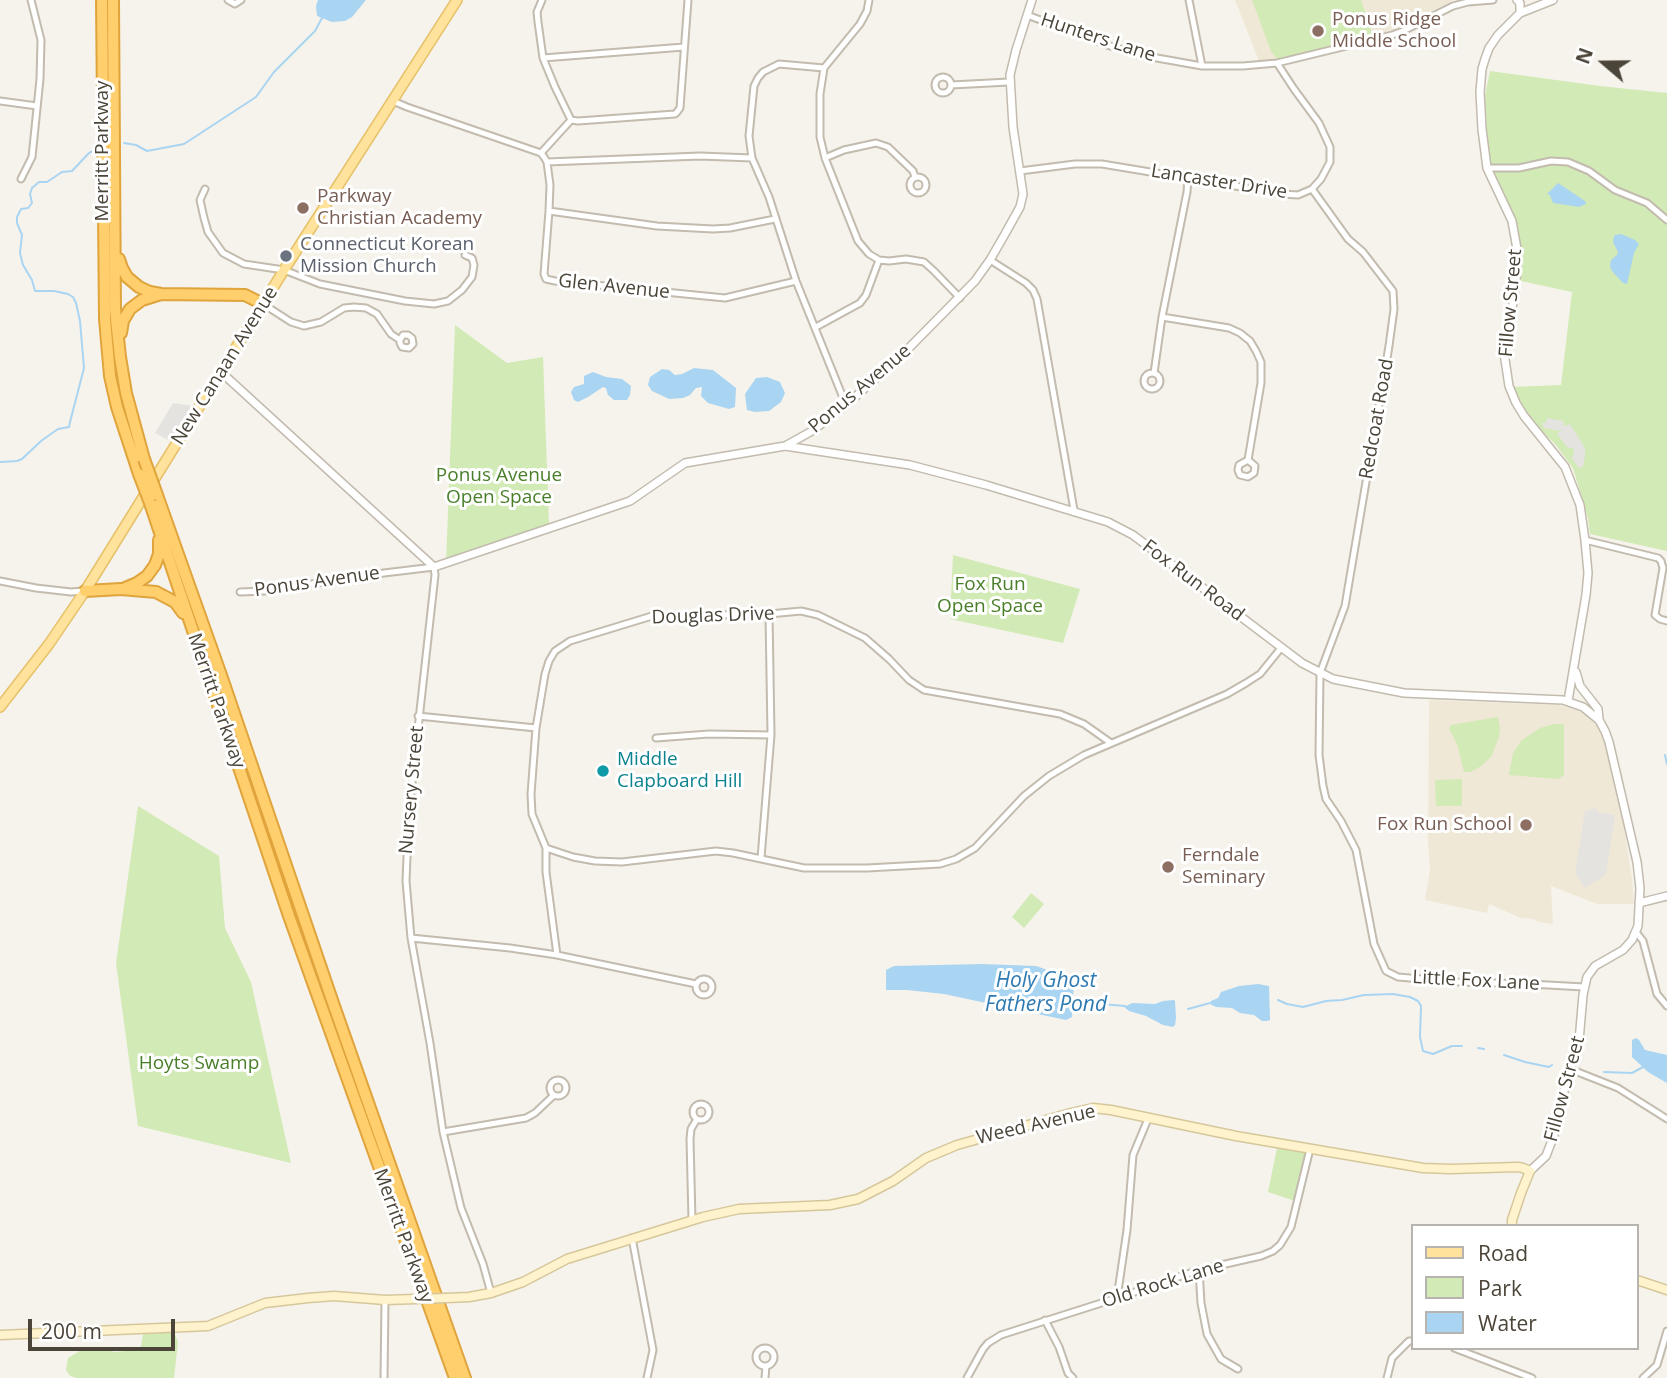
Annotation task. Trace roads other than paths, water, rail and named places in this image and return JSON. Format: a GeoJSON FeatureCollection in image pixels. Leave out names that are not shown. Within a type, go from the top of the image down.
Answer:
{"type":"FeatureCollection","features":[{"type":"Feature","properties":{"kind":"highway","name":"Merritt Parkway"},"geometry":{"type":"LineString","coordinates":[[102,0],[105,319],[110,376],[117,407],[139,474],[154,499],[157,523],[289,916],[454,1378]]}},
{"type":"Feature","properties":{"kind":"highway","name":"Merritt Parkway"},"geometry":{"type":"LineString","coordinates":[[113,0],[115,309],[120,357],[130,410],[154,499],[227,691],[337,1016],[465,1378]]}},
{"type":"Feature","properties":{"kind":"highway"},"geometry":{"type":"LineString","coordinates":[[115,228],[122,268],[127,277],[139,287],[161,295]]}},
{"type":"Feature","properties":{"kind":"highway"},"geometry":{"type":"LineString","coordinates":[[120,357],[122,326],[126,316],[137,303],[161,295],[245,295],[263,304]]}},
{"type":"Feature","properties":{"kind":"highway"},"geometry":{"type":"LineString","coordinates":[[121,589],[147,576],[155,565],[159,554],[157,523]]}},
{"type":"Feature","properties":{"kind":"highway"},"geometry":{"type":"LineString","coordinates":[[85,591],[121,589],[156,592],[175,601],[196,641]]}},
{"type":"Feature","properties":{"kind":"main road","name":"New Canaan Avenue"},"geometry":{"type":"LineString","coordinates":[[0,707],[85,591],[263,304],[457,0]]}},
{"type":"Feature","properties":{"kind":"main road","name":"Weed Avenue"},"geometry":{"type":"LineString","coordinates":[[0,1335],[208,1326],[258,1305],[275,1301],[334,1296],[385,1300],[446,1298],[491,1293],[523,1282],[559,1263],[692,1220],[739,1209],[809,1206],[858,1199],[893,1181],[926,1158],[968,1140],[1083,1110],[1103,1109],[1310,1149],[1434,1169],[1518,1167],[1530,1171]]}},
{"type":"Feature","properties":{"kind":"main road","name":"Fillow Street"},"geometry":{"type":"LineString","coordinates":[[1512,1224],[1530,1171]]}},
{"type":"Feature","properties":{"kind":"main road"},"geometry":{"type":"LineString","coordinates":[[1639,1281],[1667,1290]]}},
{"type":"Feature","properties":{"kind":"street"},"geometry":{"type":"LineString","coordinates":[[21,179],[32,157],[40,79],[41,40],[31,0]]}},
{"type":"Feature","properties":{"kind":"street"},"geometry":{"type":"LineString","coordinates":[[228,0],[234,4],[242,0]]}},
{"type":"Feature","properties":{"kind":"street"},"geometry":{"type":"LineString","coordinates":[[542,0],[537,12],[543,58],[571,120]]}},
{"type":"Feature","properties":{"kind":"street"},"geometry":{"type":"LineString","coordinates":[[571,120],[675,114],[680,108],[688,0]]}},
{"type":"Feature","properties":{"kind":"street"},"geometry":{"type":"LineString","coordinates":[[869,0],[860,24],[824,68],[820,122],[825,158],[858,241],[869,254],[878,260],[906,259],[924,262],[960,298]]}},
{"type":"Feature","properties":{"kind":"street","name":"Ponus Avenue"},"geometry":{"type":"LineString","coordinates":[[240,592],[434,567],[630,501],[679,466],[690,462],[785,446],[846,405],[902,355],[975,281],[990,260],[1022,200],[1023,186],[1009,82],[1032,0]]}},
{"type":"Feature","properties":{"kind":"street"},"geometry":{"type":"LineString","coordinates":[[1189,0],[1202,66]]}},
{"type":"Feature","properties":{"kind":"street","name":"Hunters Lane"},"geometry":{"type":"LineString","coordinates":[[1027,16],[1120,49],[1166,60],[1202,66],[1243,66],[1277,63],[1392,36],[1453,6],[1493,0]]}},
{"type":"Feature","properties":{"kind":"street"},"geometry":{"type":"LineString","coordinates":[[1517,0],[1520,3],[1520,13]]}},
{"type":"Feature","properties":{"kind":"street","name":"Fillow Street"},"geometry":{"type":"LineString","coordinates":[[1553,0],[1520,13],[1494,40],[1482,69],[1480,109],[1487,168],[1512,221],[1517,249],[1513,303],[1504,338],[1509,386],[1524,416],[1565,467],[1580,505],[1588,573],[1568,701]]}},
{"type":"Feature","properties":{"kind":"street"},"geometry":{"type":"LineString","coordinates":[[543,58],[684,47]]}},
{"type":"Feature","properties":{"kind":"street","name":"Lancaster Drive"},"geometry":{"type":"LineString","coordinates":[[1020,171],[1076,164],[1102,164],[1298,195],[1312,189],[1321,179],[1330,162],[1330,147],[1319,123],[1277,63]]}},
{"type":"Feature","properties":{"kind":"street"},"geometry":{"type":"LineString","coordinates":[[824,68],[779,64],[763,72],[758,78],[754,86],[750,125],[752,159],[763,180],[796,281],[846,405]]}},
{"type":"Feature","properties":{"kind":"street"},"geometry":{"type":"LineString","coordinates":[[951,85],[1009,82]]}},
{"type":"Feature","properties":{"kind":"street"},"geometry":{"type":"LineString","coordinates":[[393,100],[541,153],[571,120]]}},
{"type":"Feature","properties":{"kind":"street"},"geometry":{"type":"LineString","coordinates":[[0,101],[37,106]]}},
{"type":"Feature","properties":{"kind":"street"},"geometry":{"type":"LineString","coordinates":[[825,158],[844,150],[876,143],[888,147],[913,171],[915,177]]}},
{"type":"Feature","properties":{"kind":"street","name":"Glen Avenue"},"geometry":{"type":"LineString","coordinates":[[541,153],[547,162],[550,185],[544,274],[546,279],[725,299],[796,281]]}},
{"type":"Feature","properties":{"kind":"street"},"geometry":{"type":"LineString","coordinates":[[547,162],[700,156],[752,159]]}},
{"type":"Feature","properties":{"kind":"street"},"geometry":{"type":"LineString","coordinates":[[1487,168],[1519,168],[1551,161],[1568,162],[1589,170],[1615,190],[1647,203],[1667,220]]}},
{"type":"Feature","properties":{"kind":"street"},"geometry":{"type":"LineString","coordinates":[[1154,373],[1188,178]]}},
{"type":"Feature","properties":{"kind":"street"},"geometry":{"type":"LineString","coordinates":[[205,189],[200,200],[204,218],[208,232],[223,253],[244,264],[284,271],[320,284],[434,304],[448,301],[462,290],[472,277],[472,258],[465,255]]}},
{"type":"Feature","properties":{"kind":"street","name":"Redcoat Road"},"geometry":{"type":"LineString","coordinates":[[1312,189],[1348,239],[1363,252],[1393,290],[1394,309],[1345,606],[1320,673]]}},
{"type":"Feature","properties":{"kind":"street"},"geometry":{"type":"LineString","coordinates":[[549,211],[657,226],[713,229],[775,219]]}},
{"type":"Feature","properties":{"kind":"street"},"geometry":{"type":"LineString","coordinates":[[816,327],[860,303],[866,295],[878,260]]}},
{"type":"Feature","properties":{"kind":"street"},"geometry":{"type":"LineString","coordinates":[[990,260],[1026,283],[1037,299],[1074,510]]}},
{"type":"Feature","properties":{"kind":"street"},"geometry":{"type":"LineString","coordinates":[[263,304],[291,322],[304,326],[321,322],[344,308],[366,308],[377,314],[391,334],[400,340]]}},
{"type":"Feature","properties":{"kind":"street"},"geometry":{"type":"LineString","coordinates":[[1162,317],[1229,328],[1250,341],[1261,362],[1261,383],[1248,460]]}},
{"type":"Feature","properties":{"kind":"street"},"geometry":{"type":"LineString","coordinates":[[221,372],[434,567]]}},
{"type":"Feature","properties":{"kind":"street"},"geometry":{"type":"LineString","coordinates":[[811,431],[813,450]]}},
{"type":"Feature","properties":{"kind":"street","name":"Fox Run Road"},"geometry":{"type":"LineString","coordinates":[[785,446],[910,465],[1074,510],[1108,522],[1133,535],[1302,663],[1339,681],[1404,693],[1568,701]]}},
{"type":"Feature","properties":{"kind":"street"},"geometry":{"type":"LineString","coordinates":[[1585,540],[1651,556],[1661,561],[1663,568],[1655,615],[1667,621]]}},
{"type":"Feature","properties":{"kind":"street","name":"Nursery Street"},"geometry":{"type":"LineString","coordinates":[[434,567],[409,810],[406,862],[411,938],[443,1132],[461,1208],[483,1264],[491,1293]]}},
{"type":"Feature","properties":{"kind":"street"},"geometry":{"type":"LineString","coordinates":[[0,581],[85,591]]}},
{"type":"Feature","properties":{"kind":"street","name":"Douglas Drive"},"geometry":{"type":"LineString","coordinates":[[557,955],[546,873],[546,848],[532,814],[531,794],[536,728],[549,661],[555,651],[570,641],[652,616],[801,611],[818,615],[865,638],[909,680],[924,690],[1060,714],[1084,723],[1111,743]]}},
{"type":"Feature","properties":{"kind":"street"},"geometry":{"type":"LineString","coordinates":[[761,859],[771,735],[769,614]]}},
{"type":"Feature","properties":{"kind":"street"},"geometry":{"type":"LineString","coordinates":[[546,848],[594,861],[622,862],[716,852],[821,869],[940,864],[956,859],[975,848],[1024,796],[1049,776],[1084,755],[1227,694],[1260,674],[1281,648]]}},
{"type":"Feature","properties":{"kind":"street"},"geometry":{"type":"LineString","coordinates":[[1575,668],[1580,685],[1598,709],[1599,720]]}},
{"type":"Feature","properties":{"kind":"street","name":"Little Fox Lane"},"geometry":{"type":"LineString","coordinates":[[1320,673],[1319,755],[1323,786],[1326,799],[1356,850],[1374,944],[1386,971],[1398,977],[1458,982],[1584,987]]}},
{"type":"Feature","properties":{"kind":"street"},"geometry":{"type":"LineString","coordinates":[[1583,707],[1587,694]]}},
{"type":"Feature","properties":{"kind":"street"},"geometry":{"type":"LineString","coordinates":[[1568,701],[1583,707],[1599,720],[1605,731],[1637,862],[1639,919],[1636,932],[1623,950],[1595,966],[1584,987]]}},
{"type":"Feature","properties":{"kind":"street"},"geometry":{"type":"LineString","coordinates":[[418,716],[536,728]]}},
{"type":"Feature","properties":{"kind":"street"},"geometry":{"type":"LineString","coordinates":[[656,738],[709,734],[771,735]]}},
{"type":"Feature","properties":{"kind":"street"},"geometry":{"type":"LineString","coordinates":[[1639,903],[1667,896]]}},
{"type":"Feature","properties":{"kind":"street"},"geometry":{"type":"LineString","coordinates":[[1636,932],[1643,941],[1657,994],[1667,1006]]}},
{"type":"Feature","properties":{"kind":"street"},"geometry":{"type":"LineString","coordinates":[[411,938],[557,955],[696,984]]}},
{"type":"Feature","properties":{"kind":"street","name":"Fillow Street"},"geometry":{"type":"LineString","coordinates":[[1530,1171],[1546,1156],[1551,1145],[1581,1032],[1584,987]]}},
{"type":"Feature","properties":{"kind":"street"},"geometry":{"type":"LineString","coordinates":[[1570,1069],[1618,1088],[1667,1119]]}},
{"type":"Feature","properties":{"kind":"street"},"geometry":{"type":"LineString","coordinates":[[443,1132],[526,1118],[554,1095]]}},
{"type":"Feature","properties":{"kind":"street"},"geometry":{"type":"LineString","coordinates":[[692,1220],[690,1139],[691,1129],[697,1119]]}},
{"type":"Feature","properties":{"kind":"street"},"geometry":{"type":"LineString","coordinates":[[1117,1298],[1128,1230],[1133,1155],[1148,1119]]}},
{"type":"Feature","properties":{"kind":"street","name":"Old Rock Lane"},"geometry":{"type":"LineString","coordinates":[[967,1378],[988,1343],[1001,1335],[1199,1270],[1273,1251],[1291,1227],[1310,1149]]}},
{"type":"Feature","properties":{"kind":"street"},"geometry":{"type":"LineString","coordinates":[[632,1238],[653,1350],[647,1378]]}},
{"type":"Feature","properties":{"kind":"street"},"geometry":{"type":"LineString","coordinates":[[1199,1270],[1201,1303],[1207,1334],[1221,1359],[1238,1369]]}},
{"type":"Feature","properties":{"kind":"street"},"geometry":{"type":"LineString","coordinates":[[384,1378],[385,1300]]}},
{"type":"Feature","properties":{"kind":"street"},"geometry":{"type":"LineString","coordinates":[[1045,1320],[1068,1373],[1073,1378]]}},
{"type":"Feature","properties":{"kind":"street"},"geometry":{"type":"LineString","coordinates":[[1643,1378],[1657,1365],[1667,1331]]}},
{"type":"Feature","properties":{"kind":"street"},"geometry":{"type":"LineString","coordinates":[[1387,1378],[1392,1358],[1412,1341]]}},
{"type":"Feature","properties":{"kind":"street"},"geometry":{"type":"LineString","coordinates":[[1459,1350],[1518,1376],[1532,1378]]}},
{"type":"Feature","properties":{"kind":"street"},"geometry":{"type":"LineString","coordinates":[[765,1378],[766,1366]]}},
{"type":"Feature","properties":{"kind":"water"},"geometry":{"type":"Polygon","coordinates":[[[318,0],[366,0],[352,17],[345,21],[332,22],[317,16],[318,0]]]}},
{"type":"Feature","properties":{"kind":"water"},"geometry":{"type":"Polygon","coordinates":[[[1558,183],[1586,204],[1579,207],[1553,203],[1547,194],[1558,183]]]}},
{"type":"Feature","properties":{"kind":"water"},"geometry":{"type":"Polygon","coordinates":[[[1621,234],[1639,244],[1634,253],[1627,284],[1623,283],[1610,266],[1611,260],[1618,252],[1613,242],[1614,237],[1621,234]]]}},
{"type":"Feature","properties":{"kind":"water"},"geometry":{"type":"Polygon","coordinates":[[[694,368],[713,370],[736,388],[735,407],[729,409],[708,403],[701,396],[702,387],[696,388],[683,398],[669,399],[652,391],[648,385],[650,377],[662,369],[675,375],[694,368]]]}},
{"type":"Feature","properties":{"kind":"water"},"geometry":{"type":"Polygon","coordinates":[[[593,372],[622,379],[631,386],[627,400],[614,400],[603,387],[578,402],[574,400],[571,392],[574,387],[584,384],[584,376],[593,372]]]}},
{"type":"Feature","properties":{"kind":"water"},"geometry":{"type":"Polygon","coordinates":[[[767,377],[780,382],[785,393],[781,402],[769,411],[747,410],[745,394],[756,378],[767,377]]]}},
{"type":"Feature","properties":{"kind":"water","name":"Holy Ghost Fathers Pond"},"geometry":{"type":"Polygon","coordinates":[[[894,966],[1036,966],[1068,977],[1074,981],[1072,1017],[1066,1020],[944,994],[886,990],[886,970],[894,966]]]}},
{"type":"Feature","properties":{"kind":"water"},"geometry":{"type":"Polygon","coordinates":[[[1258,984],[1269,986],[1270,1020],[1262,1021],[1254,1015],[1210,1004],[1221,992],[1258,984]]]}},
{"type":"Feature","properties":{"kind":"water"},"geometry":{"type":"Polygon","coordinates":[[[1174,1000],[1176,1018],[1173,1027],[1124,1007],[1132,1003],[1155,1004],[1174,1000]]]}},
{"type":"Feature","properties":{"kind":"water"},"geometry":{"type":"Polygon","coordinates":[[[1636,1038],[1645,1050],[1667,1055],[1667,1083],[1648,1072],[1632,1057],[1632,1040],[1636,1038]]]}},
{"type":"Feature","properties":{"kind":"waterway"},"geometry":{"type":"LineString","coordinates":[[124,143],[147,151],[184,144],[256,97],[274,72],[315,31],[322,18]]}},
{"type":"Feature","properties":{"kind":"waterway"},"geometry":{"type":"LineString","coordinates":[[0,462],[22,459],[58,429],[69,427],[84,368],[76,303],[68,294],[35,291],[20,253],[22,235],[17,217],[21,209],[28,208],[32,203],[32,188],[62,172],[72,171],[93,151]]}},
{"type":"Feature","properties":{"kind":"waterway"},"geometry":{"type":"LineString","coordinates":[[1665,755],[1667,764]]}},
{"type":"Feature","properties":{"kind":"waterway"},"geometry":{"type":"LineString","coordinates":[[1278,1000],[1303,1007],[1364,995],[1393,994],[1410,997],[1421,1006],[1420,1037],[1423,1051],[1433,1054],[1452,1046],[1462,1046]]}},
{"type":"Feature","properties":{"kind":"waterway"},"geometry":{"type":"LineString","coordinates":[[1088,1003],[1125,1006]]}},
{"type":"Feature","properties":{"kind":"waterway"},"geometry":{"type":"LineString","coordinates":[[1188,1009],[1210,1003]]}},
{"type":"Feature","properties":{"kind":"waterway"},"geometry":{"type":"LineString","coordinates":[[1478,1048],[1484,1049]]}},
{"type":"Feature","properties":{"kind":"waterway"},"geometry":{"type":"LineString","coordinates":[[1504,1055],[1525,1062],[1549,1067],[1552,1065]]}},
{"type":"Feature","properties":{"kind":"waterway"},"geometry":{"type":"LineString","coordinates":[[1604,1072],[1632,1073],[1643,1067]]}},
{"type":"Feature","properties":{"kind":"place","name":"Ponus Ridge Middle School"},"geometry":{"type":"Point","coordinates":[1318,31]}},
{"type":"Feature","properties":{"kind":"place","name":"Parkway Christian Academy"},"geometry":{"type":"Point","coordinates":[303,208]}},
{"type":"Feature","properties":{"kind":"place","name":"Connecticut Korean Mission Church"},"geometry":{"type":"Point","coordinates":[286,256]}},
{"type":"Feature","properties":{"kind":"place","name":"Middle Clapboard Hill"},"geometry":{"type":"Point","coordinates":[603,771]}},
{"type":"Feature","properties":{"kind":"place","name":"Fox Run School"},"geometry":{"type":"Point","coordinates":[1526,825]}},
{"type":"Feature","properties":{"kind":"place","name":"Ferndale Seminary"},"geometry":{"type":"Point","coordinates":[1168,867]}},
{"type":"Feature","properties":{"kind":"park label","name":"Ponus Avenue Open Space"},"geometry":{"type":"Point","coordinates":[499,487]}},
{"type":"Feature","properties":{"kind":"park label","name":"Fox Run Open Space"},"geometry":{"type":"Point","coordinates":[990,596]}},
{"type":"Feature","properties":{"kind":"park label","name":"Hoyts Swamp"},"geometry":{"type":"Point","coordinates":[199,1064]}}]}
